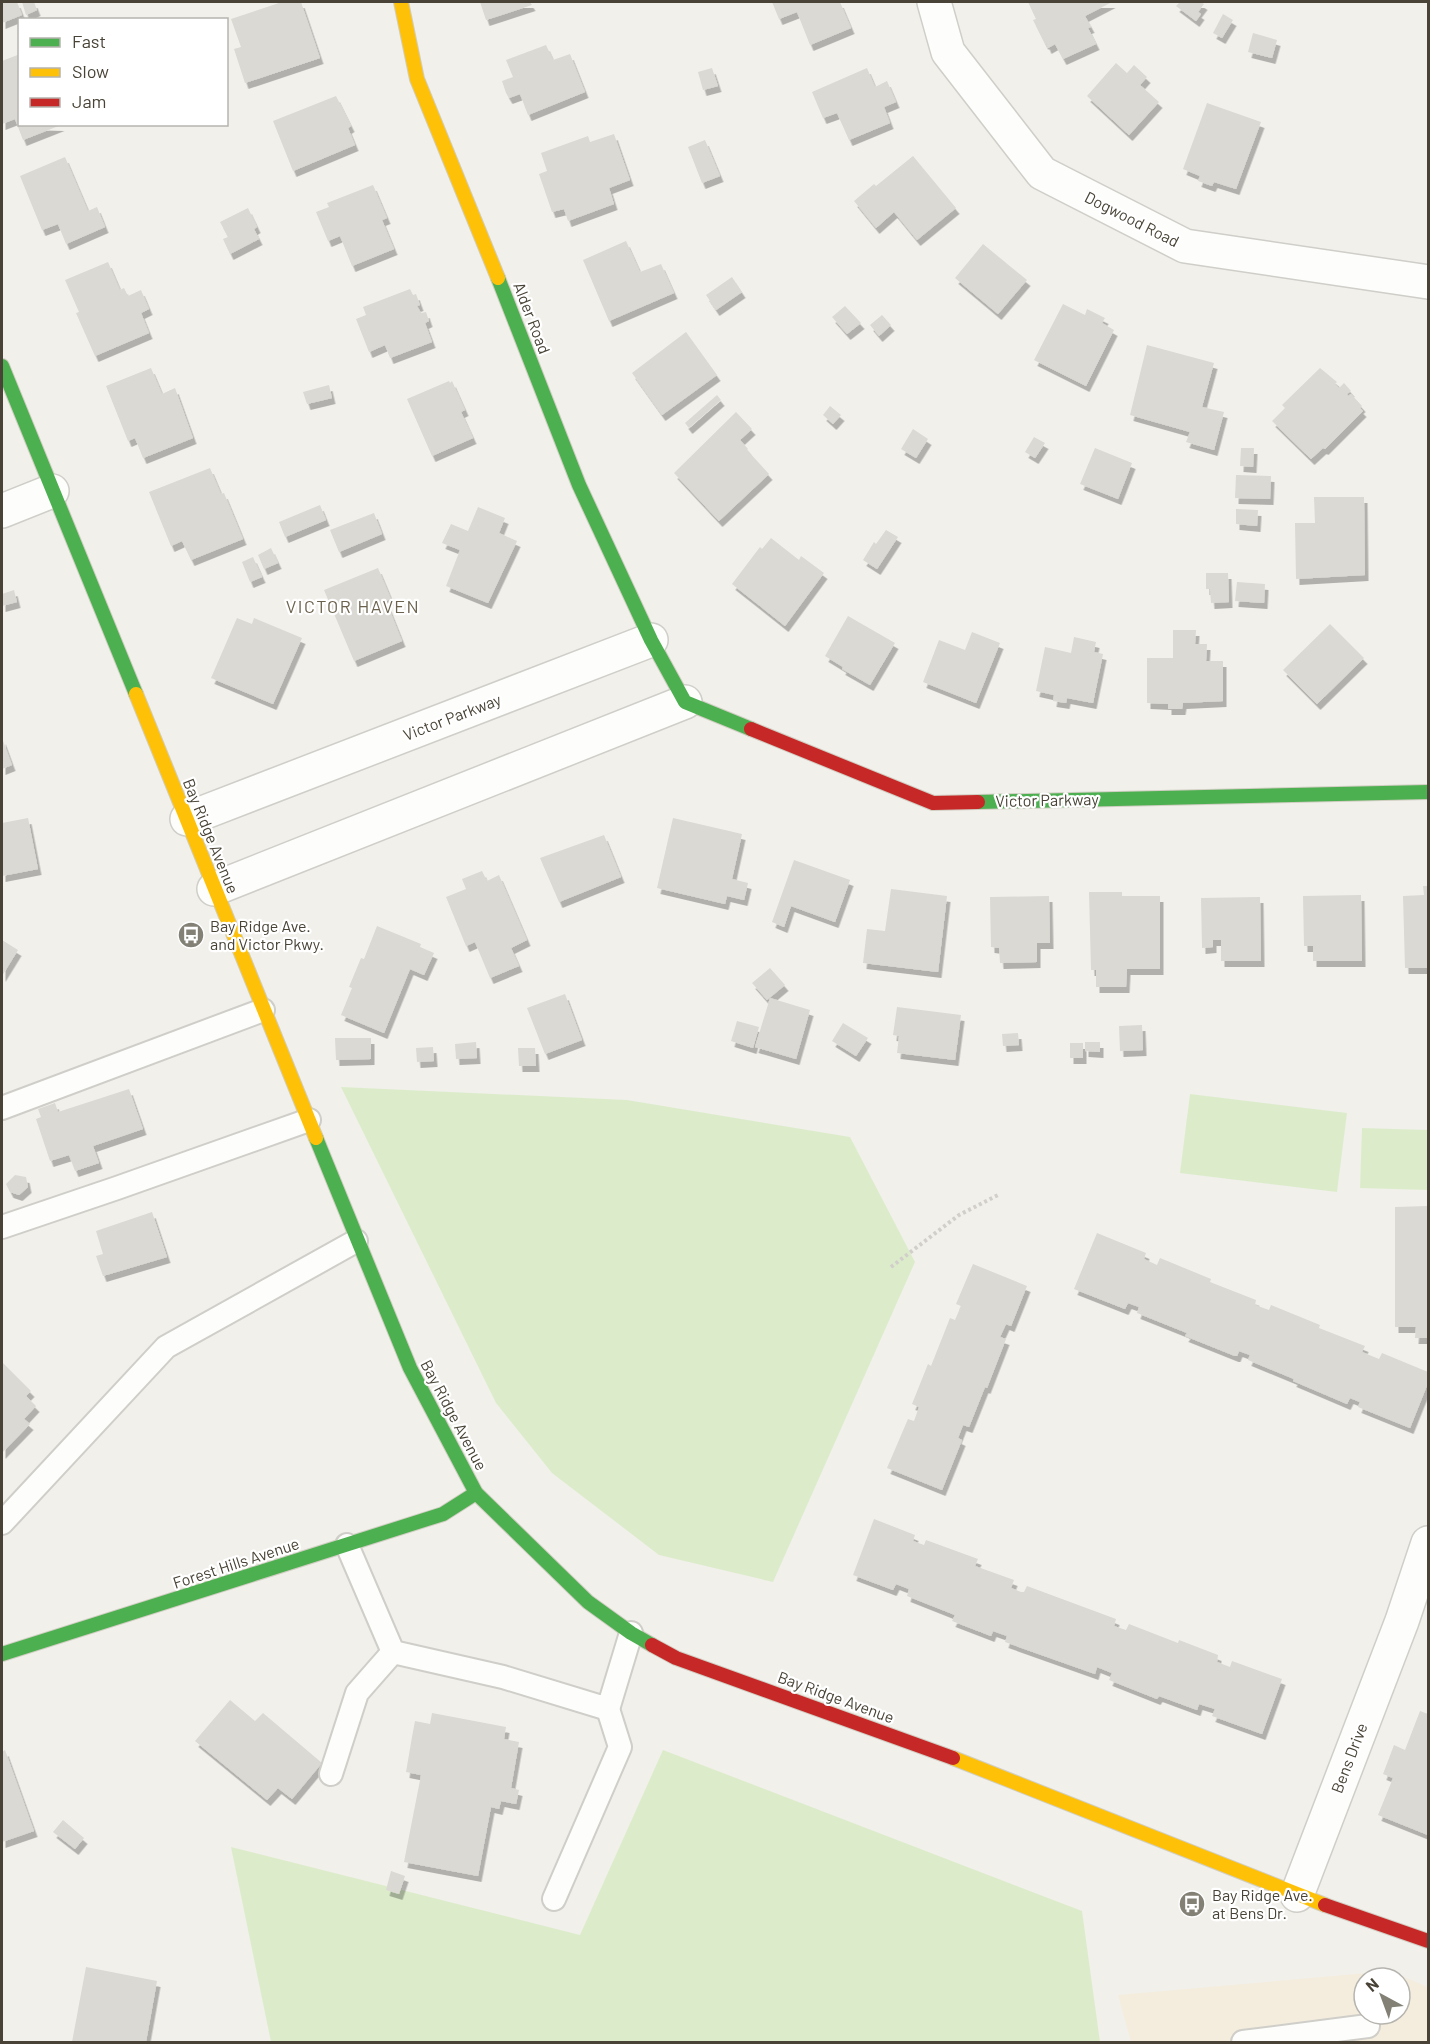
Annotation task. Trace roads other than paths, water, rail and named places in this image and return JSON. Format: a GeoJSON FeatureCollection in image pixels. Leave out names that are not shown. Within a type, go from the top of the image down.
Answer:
{"type":"FeatureCollection","features":[{"type":"Feature","properties":{"kind":"main road","name":"Alder Road"},"geometry":{"type":"LineString","coordinates":[[401,2],[417,79],[579,485],[651,640]]}},
{"type":"Feature","properties":{"kind":"main road","name":"Bay Ridge Avenue"},"geometry":{"type":"LineString","coordinates":[[2,366],[309,1120],[356,1241],[410,1368],[476,1492],[588,1602],[631,1633],[676,1658],[921,1745],[1297,1895],[1428,1941]]}},
{"type":"Feature","properties":{"kind":"main road"},"geometry":{"type":"LineString","coordinates":[[651,640],[685,702]]}},
{"type":"Feature","properties":{"kind":"main road","name":"Victor Parkway"},"geometry":{"type":"LineString","coordinates":[[685,702],[933,803],[1428,792]]}},
{"type":"Feature","properties":{"kind":"main road","name":"Forest Hills Avenue"},"geometry":{"type":"LineString","coordinates":[[2,1654],[443,1514],[476,1492]]}},
{"type":"Feature","properties":{"kind":"street","name":"Dogwood Road"},"geometry":{"type":"LineString","coordinates":[[934,2],[948,52],[1042,173],[1185,246],[1428,282]]}},
{"type":"Feature","properties":{"kind":"street"},"geometry":{"type":"LineString","coordinates":[[2,511],[52,490]]}},
{"type":"Feature","properties":{"kind":"street","name":"Victor Parkway"},"geometry":{"type":"LineString","coordinates":[[187,819],[651,640]]}},
{"type":"Feature","properties":{"kind":"street"},"geometry":{"type":"LineString","coordinates":[[214,889],[685,702]]}},
{"type":"Feature","properties":{"kind":"street","name":"Bens Drive"},"geometry":{"type":"LineString","coordinates":[[1297,1895],[1415,1626],[1428,1543]]}},
{"type":"Feature","properties":{"kind":"lane"},"geometry":{"type":"LineString","coordinates":[[2,1108],[263,1010]]}},
{"type":"Feature","properties":{"kind":"lane"},"geometry":{"type":"LineString","coordinates":[[2,1227],[309,1120]]}},
{"type":"Feature","properties":{"kind":"lane"},"geometry":{"type":"LineString","coordinates":[[2,1524],[166,1347],[356,1241]]}},
{"type":"Feature","properties":{"kind":"lane"},"geometry":{"type":"LineString","coordinates":[[347,1545],[393,1652]]}},
{"type":"Feature","properties":{"kind":"lane"},"geometry":{"type":"LineString","coordinates":[[554,1899],[620,1748],[608,1709],[631,1633]]}},
{"type":"Feature","properties":{"kind":"lane"},"geometry":{"type":"LineString","coordinates":[[393,1652],[503,1677],[608,1709]]}},
{"type":"Feature","properties":{"kind":"lane"},"geometry":{"type":"LineString","coordinates":[[331,1774],[357,1693],[393,1652]]}},
{"type":"Feature","properties":{"kind":"lane"},"geometry":{"type":"LineString","coordinates":[[1243,2043],[1368,2026]]}},
{"type":"Feature","properties":{"kind":"place","name":"Bay Ridge Ave. and Victor Pkwy."},"geometry":{"type":"Point","coordinates":[191,935]}},
{"type":"Feature","properties":{"kind":"place","name":"Bay Ridge Ave. at Bens Dr."},"geometry":{"type":"Point","coordinates":[1192,1904]}},
{"type":"Feature","properties":{"kind":"district","name":"VICTOR HAVEN"},"geometry":{"type":"Point","coordinates":[353,607]}}]}
